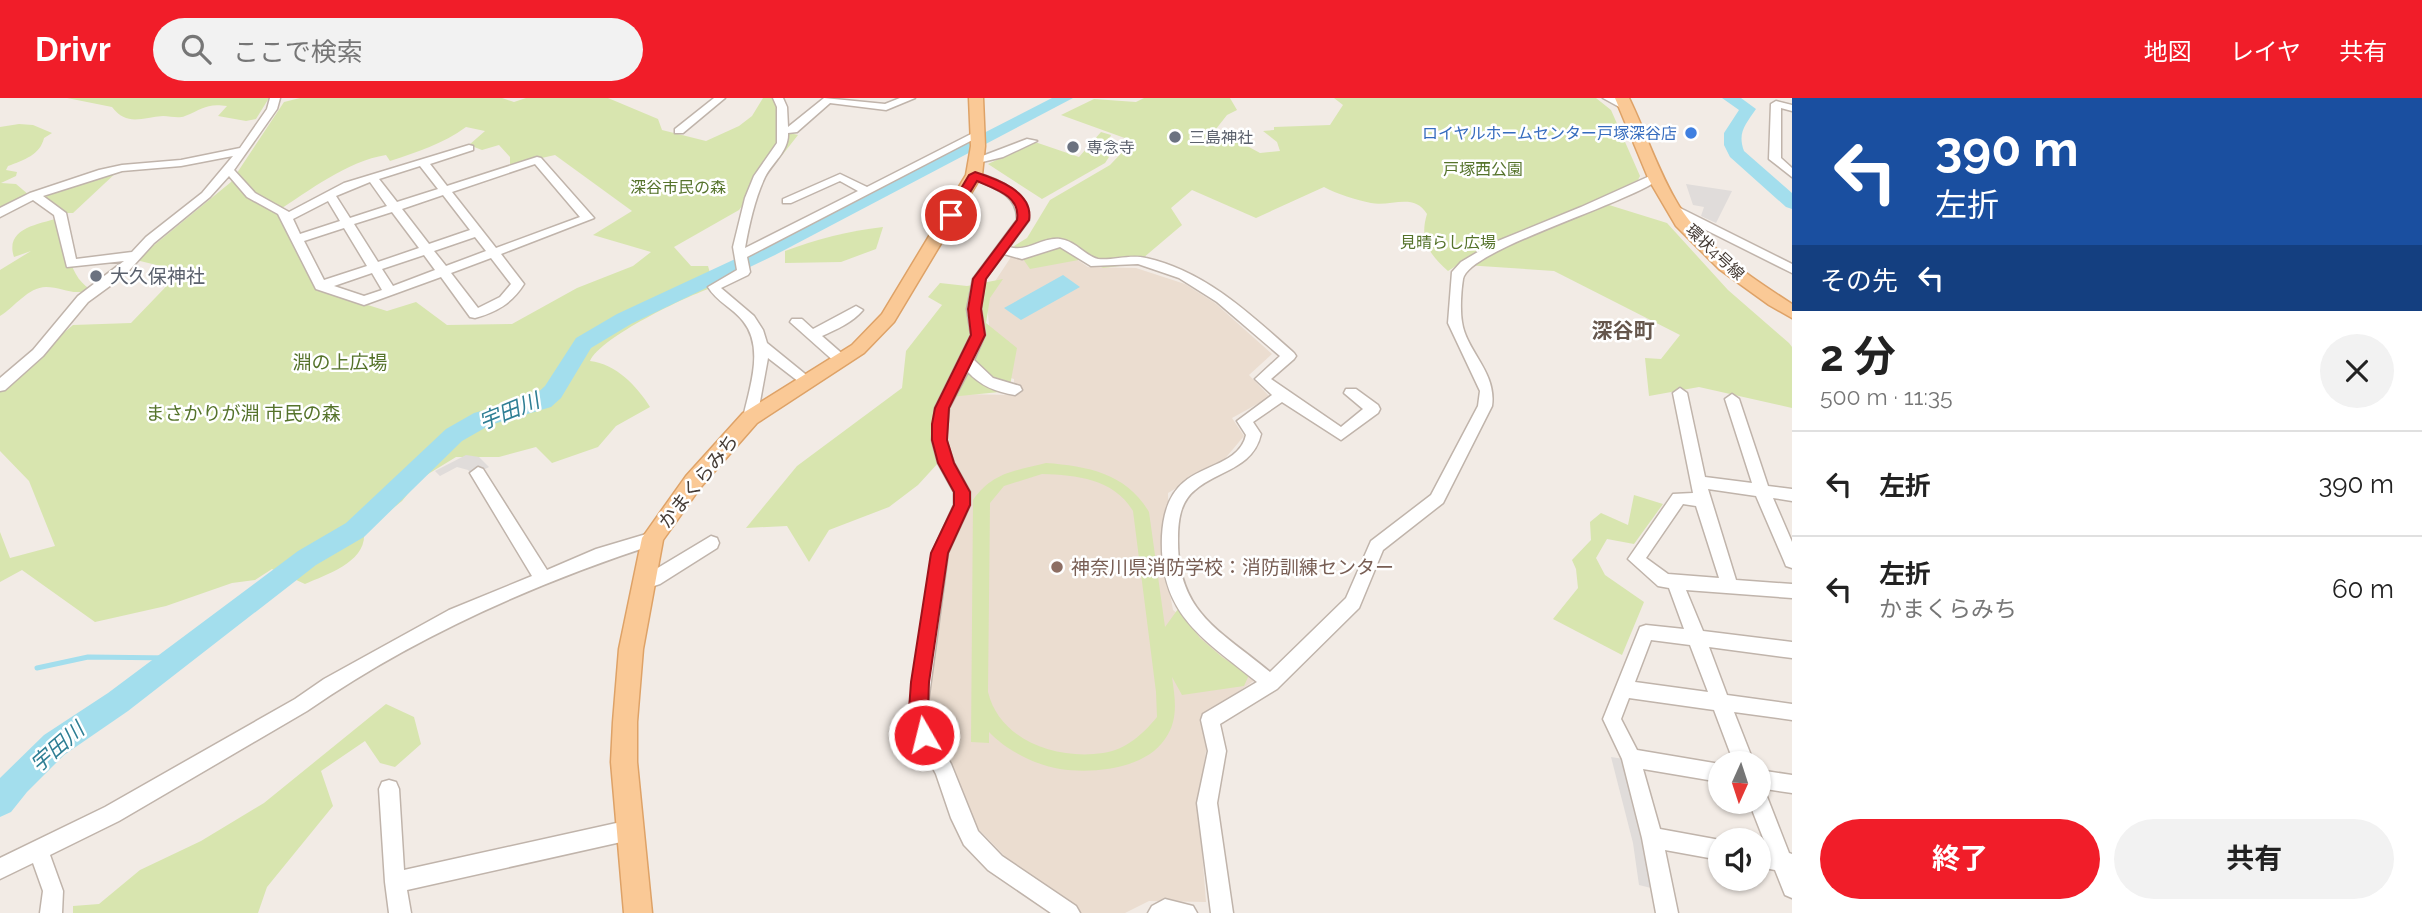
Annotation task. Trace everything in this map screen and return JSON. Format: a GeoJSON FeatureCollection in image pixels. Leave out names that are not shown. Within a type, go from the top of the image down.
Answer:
{"type":"FeatureCollection","features":[{"type":"Feature","properties":{"kind":"main road"},"geometry":{"type":"LineString","coordinates":[[976,98],[977,150]]}},
{"type":"Feature","properties":{"kind":"main road","name":"環状4号線"},"geometry":{"type":"LineString","coordinates":[[1624,100],[1656,177],[1672,208],[1693,236],[1724,264],[1792,312]]}},
{"type":"Feature","properties":{"kind":"main road","name":"かまくらみち"},"geometry":{"type":"LineString","coordinates":[[638,913],[624,762],[625,722],[631,649],[653,538],[693,482],[750,418],[858,349],[888,318],[977,150]]}},
{"type":"Feature","properties":{"kind":"street"},"geometry":{"type":"LineString","coordinates":[[0,386],[38,353],[83,299],[121,272],[149,240],[206,195],[229,171],[272,109],[275,98]]}},
{"type":"Feature","properties":{"kind":"street"},"geometry":{"type":"LineString","coordinates":[[679,131],[720,98]]}},
{"type":"Feature","properties":{"kind":"street"},"geometry":{"type":"LineString","coordinates":[[778,98],[782,107],[783,143],[779,153],[766,167],[751,198],[741,231],[739,247],[744,272],[714,287],[721,299],[751,321],[763,347],[808,382]]}},
{"type":"Feature","properties":{"kind":"street"},"geometry":{"type":"LineString","coordinates":[[782,130],[793,130],[828,100],[886,107],[910,98]]}},
{"type":"Feature","properties":{"kind":"street"},"geometry":{"type":"LineString","coordinates":[[1608,98],[1624,100]]}},
{"type":"Feature","properties":{"kind":"street"},"geometry":{"type":"LineString","coordinates":[[1792,108],[1776,104],[1775,159],[1792,174]]}},
{"type":"Feature","properties":{"kind":"street"},"geometry":{"type":"LineString","coordinates":[[742,261],[866,191],[977,150],[1009,152],[1031,141]]}},
{"type":"Feature","properties":{"kind":"street"},"geometry":{"type":"LineString","coordinates":[[286,218],[348,185],[469,148]]}},
{"type":"Feature","properties":{"kind":"street"},"geometry":{"type":"LineString","coordinates":[[977,150],[1007,190],[1022,201],[1023,220],[979,279],[975,291],[978,335],[942,408],[939,440],[946,463],[962,492],[962,505],[940,553],[918,710],[924,735],[944,770],[971,838],[995,863],[1069,913]]}},
{"type":"Feature","properties":{"kind":"street"},"geometry":{"type":"LineString","coordinates":[[0,212],[34,195],[117,168],[181,163],[244,151]]}},
{"type":"Feature","properties":{"kind":"street"},"geometry":{"type":"LineString","coordinates":[[229,171],[251,195],[277,208],[286,218],[321,286],[364,301],[588,218],[537,160],[298,239]]}},
{"type":"Feature","properties":{"kind":"street"},"geometry":{"type":"LineString","coordinates":[[372,177],[475,314],[502,303],[511,296],[518,284],[422,161]]}},
{"type":"Feature","properties":{"kind":"street"},"geometry":{"type":"LineString","coordinates":[[787,201],[839,177],[866,191]]}},
{"type":"Feature","properties":{"kind":"street"},"geometry":{"type":"LineString","coordinates":[[1222,913],[1207,803],[1217,751],[1210,720],[1271,683],[1353,603],[1377,546],[1437,499],[1485,405],[1487,391],[1455,323],[1457,275],[1465,265],[1497,246],[1656,177]]}},
{"type":"Feature","properties":{"kind":"street"},"geometry":{"type":"LineString","coordinates":[[34,195],[54,207],[62,217],[71,264],[134,256]]}},
{"type":"Feature","properties":{"kind":"street"},"geometry":{"type":"LineString","coordinates":[[330,195],[390,292]]}},
{"type":"Feature","properties":{"kind":"street"},"geometry":{"type":"LineString","coordinates":[[1672,208],[1792,269]]}},
{"type":"Feature","properties":{"kind":"street"},"geometry":{"type":"LineString","coordinates":[[321,286],[477,232]]}},
{"type":"Feature","properties":{"kind":"street"},"geometry":{"type":"LineString","coordinates":[[1001,249],[1022,255],[1056,241],[1066,242],[1095,263],[1142,260],[1158,264],[1190,280],[1245,318],[1289,356],[1262,379],[1341,435],[1373,409],[1351,393]]}},
{"type":"Feature","properties":{"kind":"street"},"geometry":{"type":"LineString","coordinates":[[812,335],[842,321],[856,310]]}},
{"type":"Feature","properties":{"kind":"street"},"geometry":{"type":"LineString","coordinates":[[797,322],[841,360]]}},
{"type":"Feature","properties":{"kind":"street"},"geometry":{"type":"LineString","coordinates":[[750,418],[763,347]]}},
{"type":"Feature","properties":{"kind":"street"},"geometry":{"type":"LineString","coordinates":[[967,361],[976,374],[987,382],[1000,388],[1015,390]]}},
{"type":"Feature","properties":{"kind":"street"},"geometry":{"type":"LineString","coordinates":[[1680,393],[1702,500],[1730,586]]}},
{"type":"Feature","properties":{"kind":"street"},"geometry":{"type":"LineString","coordinates":[[1271,683],[1195,619],[1181,601],[1172,572],[1170,519],[1177,499],[1191,484],[1247,452],[1254,442],[1254,434],[1244,421],[1282,395]]}},
{"type":"Feature","properties":{"kind":"street"},"geometry":{"type":"LineString","coordinates":[[1732,399],[1762,491],[1792,561]]}},
{"type":"Feature","properties":{"kind":"street"},"geometry":{"type":"LineString","coordinates":[[478,473],[541,575],[547,578]]}},
{"type":"Feature","properties":{"kind":"street"},"geometry":{"type":"LineString","coordinates":[[1699,482],[1792,495]]}},
{"type":"Feature","properties":{"kind":"street"},"geometry":{"type":"LineString","coordinates":[[1702,500],[1679,498],[1636,559],[1664,581],[1792,591]]}},
{"type":"Feature","properties":{"kind":"street"},"geometry":{"type":"LineString","coordinates":[[0,869],[112,814],[301,705],[330,685],[455,615],[602,554],[653,538]]}},
{"type":"Feature","properties":{"kind":"street"},"geometry":{"type":"LineString","coordinates":[[644,579],[654,579],[711,543]]}},
{"type":"Feature","properties":{"kind":"street"},"geometry":{"type":"LineString","coordinates":[[1675,582],[1739,751]]}},
{"type":"Feature","properties":{"kind":"street"},"geometry":{"type":"LineString","coordinates":[[1667,913],[1652,838],[1631,758],[1612,719],[1646,632],[1792,650]]}},
{"type":"Feature","properties":{"kind":"street"},"geometry":{"type":"LineString","coordinates":[[1624,690],[1792,712]]}},
{"type":"Feature","properties":{"kind":"street"},"geometry":{"type":"LineString","coordinates":[[1631,758],[1708,772]]}},
{"type":"Feature","properties":{"kind":"street"},"geometry":{"type":"LineString","coordinates":[[1771,781],[1792,785]]}},
{"type":"Feature","properties":{"kind":"street"},"geometry":{"type":"LineString","coordinates":[[389,789],[395,882],[400,913]]}},
{"type":"Feature","properties":{"kind":"street"},"geometry":{"type":"LineString","coordinates":[[1765,814],[1787,862],[1792,888]]}},
{"type":"Feature","properties":{"kind":"street"},"geometry":{"type":"LineString","coordinates":[[395,882],[630,830]]}},
{"type":"Feature","properties":{"kind":"street"},"geometry":{"type":"LineString","coordinates":[[1652,838],[1708,848]]}},
{"type":"Feature","properties":{"kind":"street"},"geometry":{"type":"LineString","coordinates":[[38,849],[52,891],[51,913]]}},
{"type":"Feature","properties":{"kind":"street"},"geometry":{"type":"LineString","coordinates":[[1159,913],[1165,910],[1186,913]]}},
{"type":"Feature","properties":{"kind":"shaded area"},"geometry":{"type":"Polygon","coordinates":[[[1686,184],[1732,191],[1716,223],[1701,216],[1704,207],[1693,205],[1686,184]]]}},
{"type":"Feature","properties":{"kind":"shaded area","name":"神奈川県消防学校：消防訓練センター"},"geometry":{"type":"Polygon","coordinates":[[[1056,245],[1088,267],[1136,268],[1185,284],[1215,303],[1272,354],[1249,375],[1270,397],[1232,418],[1244,436],[1223,461],[1168,493],[1169,589],[1173,610],[1258,678],[1203,716],[1207,745],[1198,800],[1206,902],[1149,901],[1125,913],[1074,913],[1019,871],[966,816],[928,724],[926,704],[949,545],[968,510],[968,488],[952,459],[945,426],[951,401],[957,394],[1014,395],[1014,379],[994,373],[986,295],[1011,257],[1033,260],[1056,245]]]}},
{"type":"Feature","properties":{"kind":"shaded area"},"geometry":{"type":"Polygon","coordinates":[[[466,455],[479,457],[489,467],[473,475],[468,470],[457,467],[440,476],[435,471],[466,455]]]}},
{"type":"Feature","properties":{"kind":"shaded area"},"geometry":{"type":"Polygon","coordinates":[[[1611,757],[1624,759],[1655,889],[1639,885],[1633,843],[1611,757]]]}},
{"type":"Feature","properties":{"kind":"green space"},"geometry":{"type":"Polygon","coordinates":[[[67,98],[269,98],[256,119],[246,121],[218,116],[227,106],[220,105],[205,107],[180,117],[129,119],[112,107],[67,98]]]}},
{"type":"Feature","properties":{"kind":"green space","name":"まさかりが淵 市民の森"},"geometry":{"type":"Polygon","coordinates":[[[300,98],[502,98],[514,102],[526,98],[608,98],[658,119],[662,130],[706,141],[739,126],[752,116],[763,98],[777,98],[782,131],[798,135],[739,210],[674,247],[691,266],[708,266],[714,287],[665,308],[627,329],[597,351],[590,361],[609,366],[625,377],[650,407],[616,426],[598,447],[552,463],[536,447],[499,457],[456,457],[420,479],[402,501],[364,532],[359,551],[344,566],[305,584],[272,569],[255,580],[232,583],[166,606],[95,622],[22,570],[0,582],[0,532],[10,558],[55,546],[29,481],[0,451],[0,386],[73,325],[131,323],[181,271],[136,260],[231,182],[284,102],[300,98]],[[466,127],[439,143],[400,158],[390,161],[386,155],[357,163],[276,212],[316,289],[387,311],[416,302],[447,325],[512,324],[577,288],[633,266],[651,252],[593,235],[632,211],[555,155],[510,165],[510,157],[499,145],[482,150],[469,145],[485,131],[466,127]]]}},
{"type":"Feature","properties":{"kind":"green space"},"geometry":{"type":"Polygon","coordinates":[[[1144,98],[1230,98],[1237,110],[1227,115],[1216,129],[1260,153],[1280,151],[1277,142],[1263,131],[1274,130],[1274,127],[1330,125],[1343,105],[1334,98],[1596,98],[1611,110],[1640,176],[1638,180],[1590,204],[1487,246],[1448,271],[1427,246],[1424,231],[1427,214],[1422,207],[1409,202],[1371,203],[1324,187],[1256,218],[1192,190],[1171,208],[1182,225],[1136,264],[1103,268],[1084,259],[1030,269],[1014,246],[1027,238],[1050,200],[1110,165],[1133,141],[1061,115],[1094,99],[1136,102],[1144,98]]]}},
{"type":"Feature","properties":{"kind":"green space"},"geometry":{"type":"Polygon","coordinates":[[[33,125],[52,133],[44,138],[35,153],[8,166],[6,170],[17,172],[16,176],[1,183],[16,184],[29,195],[0,209],[0,127],[33,125]]]}},
{"type":"Feature","properties":{"kind":"green space"},"geometry":{"type":"Polygon","coordinates":[[[1101,132],[1111,135],[1104,151],[1111,154],[1105,163],[1042,199],[988,164],[1035,142],[1079,157],[1101,132]]]}},
{"type":"Feature","properties":{"kind":"green space"},"geometry":{"type":"Polygon","coordinates":[[[119,170],[73,213],[64,213],[41,194],[119,170]]]}},
{"type":"Feature","properties":{"kind":"green space"},"geometry":{"type":"Polygon","coordinates":[[[1609,205],[1667,223],[1728,290],[1789,343],[1792,347],[1792,408],[1699,387],[1649,396],[1645,358],[1661,359],[1680,335],[1554,271],[1465,265],[1585,210],[1609,205]]]}},
{"type":"Feature","properties":{"kind":"green space"},"geometry":{"type":"Polygon","coordinates":[[[62,217],[72,267],[82,283],[90,289],[79,292],[52,287],[39,288],[27,294],[0,316],[0,270],[31,251],[14,257],[14,239],[26,228],[62,217]]]}},
{"type":"Feature","properties":{"kind":"green space"},"geometry":{"type":"Polygon","coordinates":[[[883,227],[876,249],[841,262],[785,263],[785,251],[833,236],[883,227]]]}},
{"type":"Feature","properties":{"kind":"green space"},"geometry":{"type":"Polygon","coordinates":[[[1003,279],[990,298],[986,323],[1017,348],[1009,391],[940,398],[950,450],[918,485],[889,507],[829,530],[809,562],[787,526],[746,528],[797,466],[902,388],[906,351],[942,305],[928,297],[940,283],[967,286],[1003,279]]]}},
{"type":"Feature","properties":{"kind":"green space"},"geometry":{"type":"Polygon","coordinates":[[[1046,463],[1105,474],[1130,489],[1140,499],[1149,512],[1165,627],[1178,609],[1200,638],[1249,675],[1244,686],[1182,695],[1172,677],[1175,709],[1165,739],[1145,757],[1117,767],[1088,771],[1060,769],[1041,764],[1021,756],[989,732],[989,743],[971,742],[973,500],[997,478],[1046,463]],[[1042,474],[1004,486],[990,503],[988,692],[994,709],[1005,723],[1033,744],[1067,753],[1103,753],[1133,740],[1157,717],[1133,511],[1125,500],[1105,485],[1081,478],[1042,474]]]}},
{"type":"Feature","properties":{"kind":"green space"},"geometry":{"type":"Polygon","coordinates":[[[1634,495],[1663,504],[1634,544],[1607,539],[1596,558],[1605,575],[1644,602],[1622,655],[1553,619],[1578,588],[1572,560],[1591,540],[1590,522],[1601,513],[1628,525],[1634,495]]]}},
{"type":"Feature","properties":{"kind":"green space"},"geometry":{"type":"Polygon","coordinates":[[[386,704],[414,717],[421,744],[395,767],[380,763],[365,741],[321,771],[333,806],[267,887],[258,913],[73,913],[73,906],[99,904],[140,870],[201,841],[264,803],[386,704]]]}},
{"type":"Feature","properties":{"kind":"water"},"geometry":{"type":"Polygon","coordinates":[[[1063,275],[1080,287],[1021,320],[1004,308],[1063,275]]]}},
{"type":"Feature","properties":{"kind":"waterway","name":"宇田川"},"geometry":{"type":"LineString","coordinates":[[0,802],[16,782],[54,745],[118,702],[307,558],[355,530],[454,435],[482,419],[543,401],[553,392],[583,343],[624,319],[768,251],[1065,98]]}},
{"type":"Feature","properties":{"kind":"waterway"},"geometry":{"type":"LineString","coordinates":[[1730,98],[1748,109],[1732,133],[1736,153],[1792,203]]}},
{"type":"Feature","properties":{"kind":"waterway"},"geometry":{"type":"LineString","coordinates":[[37,668],[88,657],[173,658]]}},
{"type":"Feature","properties":{"kind":"place","name":"ロイヤルホームセンター戸塚深谷店"},"geometry":{"type":"Point","coordinates":[1691,133]}},
{"type":"Feature","properties":{"kind":"place","name":"三島神社"},"geometry":{"type":"Point","coordinates":[1175,137]}},
{"type":"Feature","properties":{"kind":"place","name":"専念寺"},"geometry":{"type":"Point","coordinates":[1073,147]}},
{"type":"Feature","properties":{"kind":"place","name":"大久保神社"},"geometry":{"type":"Point","coordinates":[96,276]}},
{"type":"Feature","properties":{"kind":"place","name":"神奈川県消防学校：消防訓練センター"},"geometry":{"type":"Point","coordinates":[1057,567]}},
{"type":"Feature","properties":{"kind":"district","name":"深谷町"},"geometry":{"type":"Point","coordinates":[1623,330]}},
{"type":"Feature","properties":{"kind":"route"},"geometry":{"type":"LineString","coordinates":[[924,735],[918,710],[920,682],[940,553],[962,505],[962,492],[946,463],[939,440],[942,408],[978,335],[975,291],[979,279],[1023,220],[1024,212],[1022,201],[1007,190],[975,175],[951,215]]}},
{"type":"Feature","properties":{"kind":"park label","name":"戸塚西公園"},"geometry":{"type":"Point","coordinates":[1483,169]}},
{"type":"Feature","properties":{"kind":"park label","name":"深谷市民の森"},"geometry":{"type":"Point","coordinates":[678,187]}},
{"type":"Feature","properties":{"kind":"park label","name":"見晴らし広場"},"geometry":{"type":"Point","coordinates":[1448,242]}},
{"type":"Feature","properties":{"kind":"park label","name":"淵の上広場"},"geometry":{"type":"Point","coordinates":[340,362]}}]}
